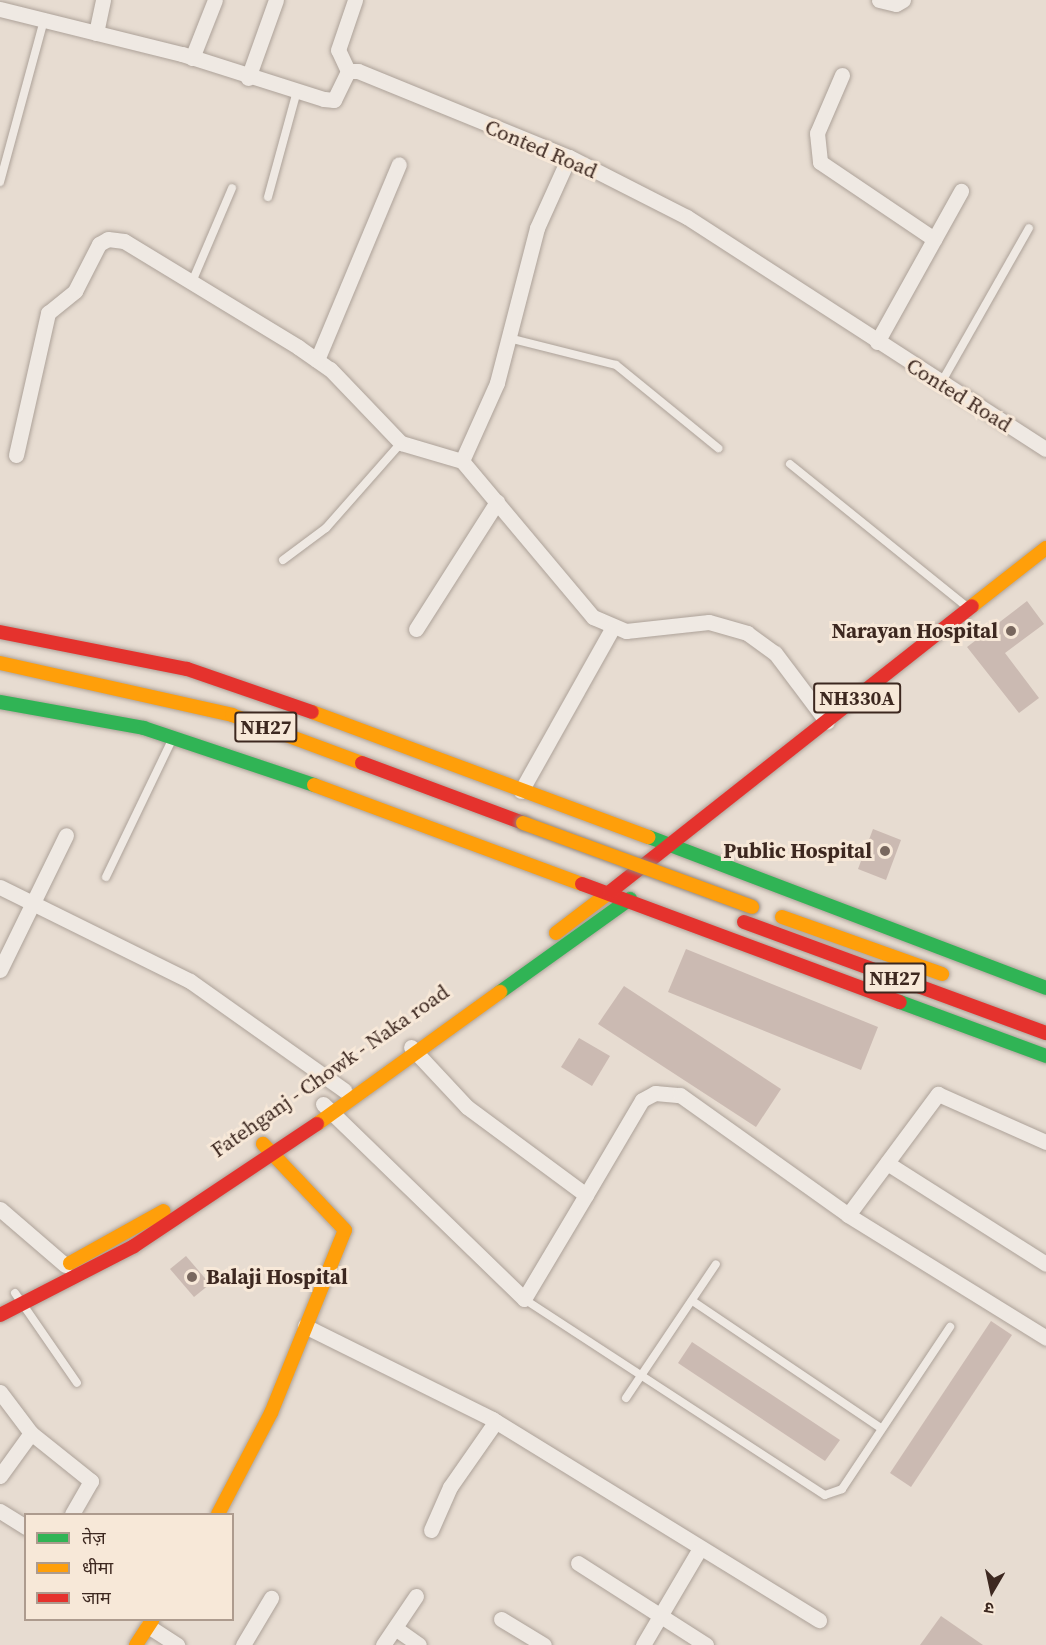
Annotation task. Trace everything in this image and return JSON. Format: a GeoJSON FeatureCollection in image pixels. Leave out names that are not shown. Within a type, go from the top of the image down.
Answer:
{"type":"FeatureCollection","features":[{"type":"Feature","properties":{"kind":"main road","name":"NH330A"},"geometry":{"type":"LineString","coordinates":[[667,848],[1046,548]]}},
{"type":"Feature","properties":{"kind":"main road","name":"NH330A"},"geometry":{"type":"LineString","coordinates":[[641,890],[1046,561]]}},
{"type":"Feature","properties":{"kind":"main road"},"geometry":{"type":"LineString","coordinates":[[0,632],[187,669],[521,791],[667,848],[1046,988]]}},
{"type":"Feature","properties":{"kind":"main road","name":"NH27"},"geometry":{"type":"LineString","coordinates":[[0,663],[147,692],[232,715],[752,907],[957,980]]}},
{"type":"Feature","properties":{"kind":"main road","name":"NH27"},"geometry":{"type":"LineString","coordinates":[[11,682],[206,726]]}},
{"type":"Feature","properties":{"kind":"main road"},"geometry":{"type":"LineString","coordinates":[[0,702],[174,737],[610,892],[641,890]]}},
{"type":"Feature","properties":{"kind":"main road","name":"NH27"},"geometry":{"type":"LineString","coordinates":[[240,735],[462,818]]}},
{"type":"Feature","properties":{"kind":"main road","name":"Fatehganj - Chowk - Naka road"},"geometry":{"type":"LineString","coordinates":[[0,1301],[18,1298],[65,1265],[166,1210],[263,1144],[328,1109],[344,1090],[413,1049],[667,848]]}},
{"type":"Feature","properties":{"kind":"main road"},"geometry":{"type":"LineString","coordinates":[[603,871],[641,890],[1046,1056]]}},
{"type":"Feature","properties":{"kind":"main road"},"geometry":{"type":"LineString","coordinates":[[0,1315],[18,1298],[134,1246],[273,1155],[328,1109],[641,890]]}},
{"type":"Feature","properties":{"kind":"main road","name":"NH27"},"geometry":{"type":"LineString","coordinates":[[739,920],[1046,1033]]}},
{"type":"Feature","properties":{"kind":"main road"},"geometry":{"type":"LineString","coordinates":[[219,1513],[243,1474],[345,1230],[263,1144]]}},
{"type":"Feature","properties":{"kind":"main road"},"geometry":{"type":"LineString","coordinates":[[136,1645],[150,1623]]}},
{"type":"Feature","properties":{"kind":"street"},"geometry":{"type":"LineString","coordinates":[[96,33],[103,0]]}},
{"type":"Feature","properties":{"kind":"street"},"geometry":{"type":"LineString","coordinates":[[192,58],[215,0]]}},
{"type":"Feature","properties":{"kind":"street"},"geometry":{"type":"LineString","coordinates":[[248,78],[276,0]]}},
{"type":"Feature","properties":{"kind":"street"},"geometry":{"type":"LineString","coordinates":[[0,9],[192,58],[248,78],[334,100],[348,71],[338,50],[355,0]]}},
{"type":"Feature","properties":{"kind":"street"},"geometry":{"type":"LineString","coordinates":[[879,0],[896,4],[903,0]]}},
{"type":"Feature","properties":{"kind":"street","name":"Conted Road"},"geometry":{"type":"LineString","coordinates":[[348,71],[358,71],[569,157],[687,217],[941,384],[1046,449]]}},
{"type":"Feature","properties":{"kind":"street"},"geometry":{"type":"LineString","coordinates":[[842,75],[817,133],[820,162],[934,239]]}},
{"type":"Feature","properties":{"kind":"street"},"geometry":{"type":"LineString","coordinates":[[462,461],[496,383],[537,228],[569,157]]}},
{"type":"Feature","properties":{"kind":"street"},"geometry":{"type":"LineString","coordinates":[[317,360],[399,164]]}},
{"type":"Feature","properties":{"kind":"street"},"geometry":{"type":"LineString","coordinates":[[877,342],[961,191]]}},
{"type":"Feature","properties":{"kind":"street"},"geometry":{"type":"LineString","coordinates":[[16,455],[48,313],[75,291],[99,244],[124,240],[317,360],[400,443],[462,461],[570,596],[613,627],[639,632],[709,622],[747,633],[775,653],[827,722]]}},
{"type":"Feature","properties":{"kind":"street"},"geometry":{"type":"LineString","coordinates":[[416,629],[497,502]]}},
{"type":"Feature","properties":{"kind":"street"},"geometry":{"type":"LineString","coordinates":[[521,791],[613,627]]}},
{"type":"Feature","properties":{"kind":"street"},"geometry":{"type":"LineString","coordinates":[[0,970],[66,835]]}},
{"type":"Feature","properties":{"kind":"street"},"geometry":{"type":"LineString","coordinates":[[0,886],[190,981],[344,1090]]}},
{"type":"Feature","properties":{"kind":"street"},"geometry":{"type":"LineString","coordinates":[[413,1049],[467,1107],[586,1195]]}},
{"type":"Feature","properties":{"kind":"street"},"geometry":{"type":"LineString","coordinates":[[328,1109],[524,1299],[642,1100],[667,1091],[848,1215],[1046,1338]]}},
{"type":"Feature","properties":{"kind":"street"},"geometry":{"type":"LineString","coordinates":[[848,1215],[938,1094],[1046,1142]]}},
{"type":"Feature","properties":{"kind":"street"},"geometry":{"type":"LineString","coordinates":[[887,1163],[1046,1264]]}},
{"type":"Feature","properties":{"kind":"street"},"geometry":{"type":"LineString","coordinates":[[0,1209],[65,1265]]}},
{"type":"Feature","properties":{"kind":"street"},"geometry":{"type":"LineString","coordinates":[[305,1326],[496,1421],[699,1550],[819,1620]]}},
{"type":"Feature","properties":{"kind":"street"},"geometry":{"type":"LineString","coordinates":[[0,1392],[31,1433],[91,1482],[73,1513]]}},
{"type":"Feature","properties":{"kind":"street"},"geometry":{"type":"LineString","coordinates":[[431,1530],[450,1487],[496,1421]]}},
{"type":"Feature","properties":{"kind":"street"},"geometry":{"type":"LineString","coordinates":[[0,1476],[31,1433]]}},
{"type":"Feature","properties":{"kind":"street"},"geometry":{"type":"LineString","coordinates":[[0,1511],[24,1526]]}},
{"type":"Feature","properties":{"kind":"street"},"geometry":{"type":"LineString","coordinates":[[643,1645],[699,1550]]}},
{"type":"Feature","properties":{"kind":"street"},"geometry":{"type":"LineString","coordinates":[[578,1563],[706,1645]]}},
{"type":"Feature","properties":{"kind":"street"},"geometry":{"type":"LineString","coordinates":[[383,1645],[416,1596]]}},
{"type":"Feature","properties":{"kind":"street"},"geometry":{"type":"LineString","coordinates":[[243,1645],[271,1598]]}},
{"type":"Feature","properties":{"kind":"street"},"geometry":{"type":"LineString","coordinates":[[501,1619],[544,1645]]}},
{"type":"Feature","properties":{"kind":"street"},"geometry":{"type":"LineString","coordinates":[[150,1623],[177,1645]]}},
{"type":"Feature","properties":{"kind":"street"},"geometry":{"type":"LineString","coordinates":[[395,1628],[419,1645]]}},
{"type":"Feature","properties":{"kind":"lane"},"geometry":{"type":"LineString","coordinates":[[0,182],[44,20]]}},
{"type":"Feature","properties":{"kind":"lane"},"geometry":{"type":"LineString","coordinates":[[268,197],[297,91]]}},
{"type":"Feature","properties":{"kind":"lane"},"geometry":{"type":"LineString","coordinates":[[192,282],[232,188]]}},
{"type":"Feature","properties":{"kind":"lane"},"geometry":{"type":"LineString","coordinates":[[941,384],[1029,228]]}},
{"type":"Feature","properties":{"kind":"lane"},"geometry":{"type":"LineString","coordinates":[[509,338],[616,365],[718,448]]}},
{"type":"Feature","properties":{"kind":"lane"},"geometry":{"type":"LineString","coordinates":[[283,560],[326,528],[400,443]]}},
{"type":"Feature","properties":{"kind":"lane"},"geometry":{"type":"LineString","coordinates":[[790,464],[968,608]]}},
{"type":"Feature","properties":{"kind":"lane"},"geometry":{"type":"LineString","coordinates":[[106,877],[174,737]]}},
{"type":"Feature","properties":{"kind":"lane"},"geometry":{"type":"LineString","coordinates":[[626,1398],[694,1302],[716,1264]]}},
{"type":"Feature","properties":{"kind":"lane"},"geometry":{"type":"LineString","coordinates":[[18,1298],[77,1383]]}},
{"type":"Feature","properties":{"kind":"lane"},"geometry":{"type":"LineString","coordinates":[[524,1299],[639,1379],[825,1495],[842,1489],[950,1327]]}},
{"type":"Feature","properties":{"kind":"lane"},"geometry":{"type":"LineString","coordinates":[[694,1302],[881,1428]]}},
{"type":"Feature","properties":{"kind":"building"},"geometry":{"type":"Polygon","coordinates":[[[1027,601],[1044,624],[1005,653],[1039,698],[1019,713],[967,647],[1027,601]]]}},
{"type":"Feature","properties":{"kind":"building"},"geometry":{"type":"Polygon","coordinates":[[[873,829],[901,840],[886,880],[858,869],[873,829]]]}},
{"type":"Feature","properties":{"kind":"building"},"geometry":{"type":"Polygon","coordinates":[[[686,949],[878,1027],[861,1070],[668,992],[686,949]]]}},
{"type":"Feature","properties":{"kind":"building"},"geometry":{"type":"Polygon","coordinates":[[[624,986],[781,1089],[756,1127],[598,1024],[624,986]]]}},
{"type":"Feature","properties":{"kind":"building"},"geometry":{"type":"Polygon","coordinates":[[[579,1038],[610,1056],[592,1086],[561,1067],[579,1038]]]}},
{"type":"Feature","properties":{"kind":"building"},"geometry":{"type":"Polygon","coordinates":[[[186,1256],[210,1284],[194,1297],[170,1269],[186,1256]]]}},
{"type":"Feature","properties":{"kind":"building"},"geometry":{"type":"Polygon","coordinates":[[[991,1321],[1012,1335],[911,1487],[890,1473],[991,1321]]]}},
{"type":"Feature","properties":{"kind":"building"},"geometry":{"type":"Polygon","coordinates":[[[692,1342],[840,1440],[825,1461],[678,1363],[692,1342]]]}},
{"type":"Feature","properties":{"kind":"building"},"geometry":{"type":"Polygon","coordinates":[[[941,1616],[983,1645],[920,1645],[941,1616]]]}},
{"type":"Feature","properties":{"kind":"traffic: fast"},"geometry":{"type":"LineString","coordinates":[[0,702],[144,728],[314,785]]}},
{"type":"Feature","properties":{"kind":"traffic: fast"},"geometry":{"type":"LineString","coordinates":[[649,837],[1046,988]]}},
{"type":"Feature","properties":{"kind":"traffic: fast"},"geometry":{"type":"LineString","coordinates":[[500,992],[630,899]]}},
{"type":"Feature","properties":{"kind":"traffic: fast"},"geometry":{"type":"LineString","coordinates":[[900,1002],[1046,1056]]}},
{"type":"Feature","properties":{"kind":"traffic: slow"},"geometry":{"type":"LineString","coordinates":[[972,606],[1046,548]]}},
{"type":"Feature","properties":{"kind":"traffic: slow"},"geometry":{"type":"LineString","coordinates":[[0,663],[232,715],[362,763]]}},
{"type":"Feature","properties":{"kind":"traffic: slow"},"geometry":{"type":"LineString","coordinates":[[312,712],[649,837]]}},
{"type":"Feature","properties":{"kind":"traffic: slow"},"geometry":{"type":"LineString","coordinates":[[314,785],[582,884]]}},
{"type":"Feature","properties":{"kind":"traffic: slow"},"geometry":{"type":"LineString","coordinates":[[523,823],[752,907]]}},
{"type":"Feature","properties":{"kind":"traffic: slow"},"geometry":{"type":"LineString","coordinates":[[556,933],[610,892]]}},
{"type":"Feature","properties":{"kind":"traffic: slow"},"geometry":{"type":"LineString","coordinates":[[782,917],[942,974]]}},
{"type":"Feature","properties":{"kind":"traffic: slow"},"geometry":{"type":"LineString","coordinates":[[317,1124],[500,992]]}},
{"type":"Feature","properties":{"kind":"traffic: slow"},"geometry":{"type":"LineString","coordinates":[[219,1513],[271,1413],[345,1230],[263,1144]]}},
{"type":"Feature","properties":{"kind":"traffic: slow"},"geometry":{"type":"LineString","coordinates":[[70,1263],[164,1211]]}},
{"type":"Feature","properties":{"kind":"traffic: slow"},"geometry":{"type":"LineString","coordinates":[[136,1645],[151,1621]]}},
{"type":"Feature","properties":{"kind":"traffic: jam"},"geometry":{"type":"LineString","coordinates":[[610,892],[972,606]]}},
{"type":"Feature","properties":{"kind":"traffic: jam"},"geometry":{"type":"LineString","coordinates":[[0,632],[187,669],[312,712]]}},
{"type":"Feature","properties":{"kind":"traffic: jam"},"geometry":{"type":"LineString","coordinates":[[362,763],[523,823]]}},
{"type":"Feature","properties":{"kind":"traffic: jam"},"geometry":{"type":"LineString","coordinates":[[582,884],[900,1002]]}},
{"type":"Feature","properties":{"kind":"traffic: jam"},"geometry":{"type":"LineString","coordinates":[[744,922],[1046,1033]]}},
{"type":"Feature","properties":{"kind":"traffic: jam"},"geometry":{"type":"LineString","coordinates":[[0,1315],[134,1246],[317,1124]]}},
{"type":"Feature","properties":{"kind":"place","name":"Narayan Hospital"},"geometry":{"type":"Point","coordinates":[1011,631]}},
{"type":"Feature","properties":{"kind":"place","name":"Public Hospital"},"geometry":{"type":"Point","coordinates":[885,851]}},
{"type":"Feature","properties":{"kind":"place","name":"Balaji Hospital"},"geometry":{"type":"Point","coordinates":[192,1277]}}]}
